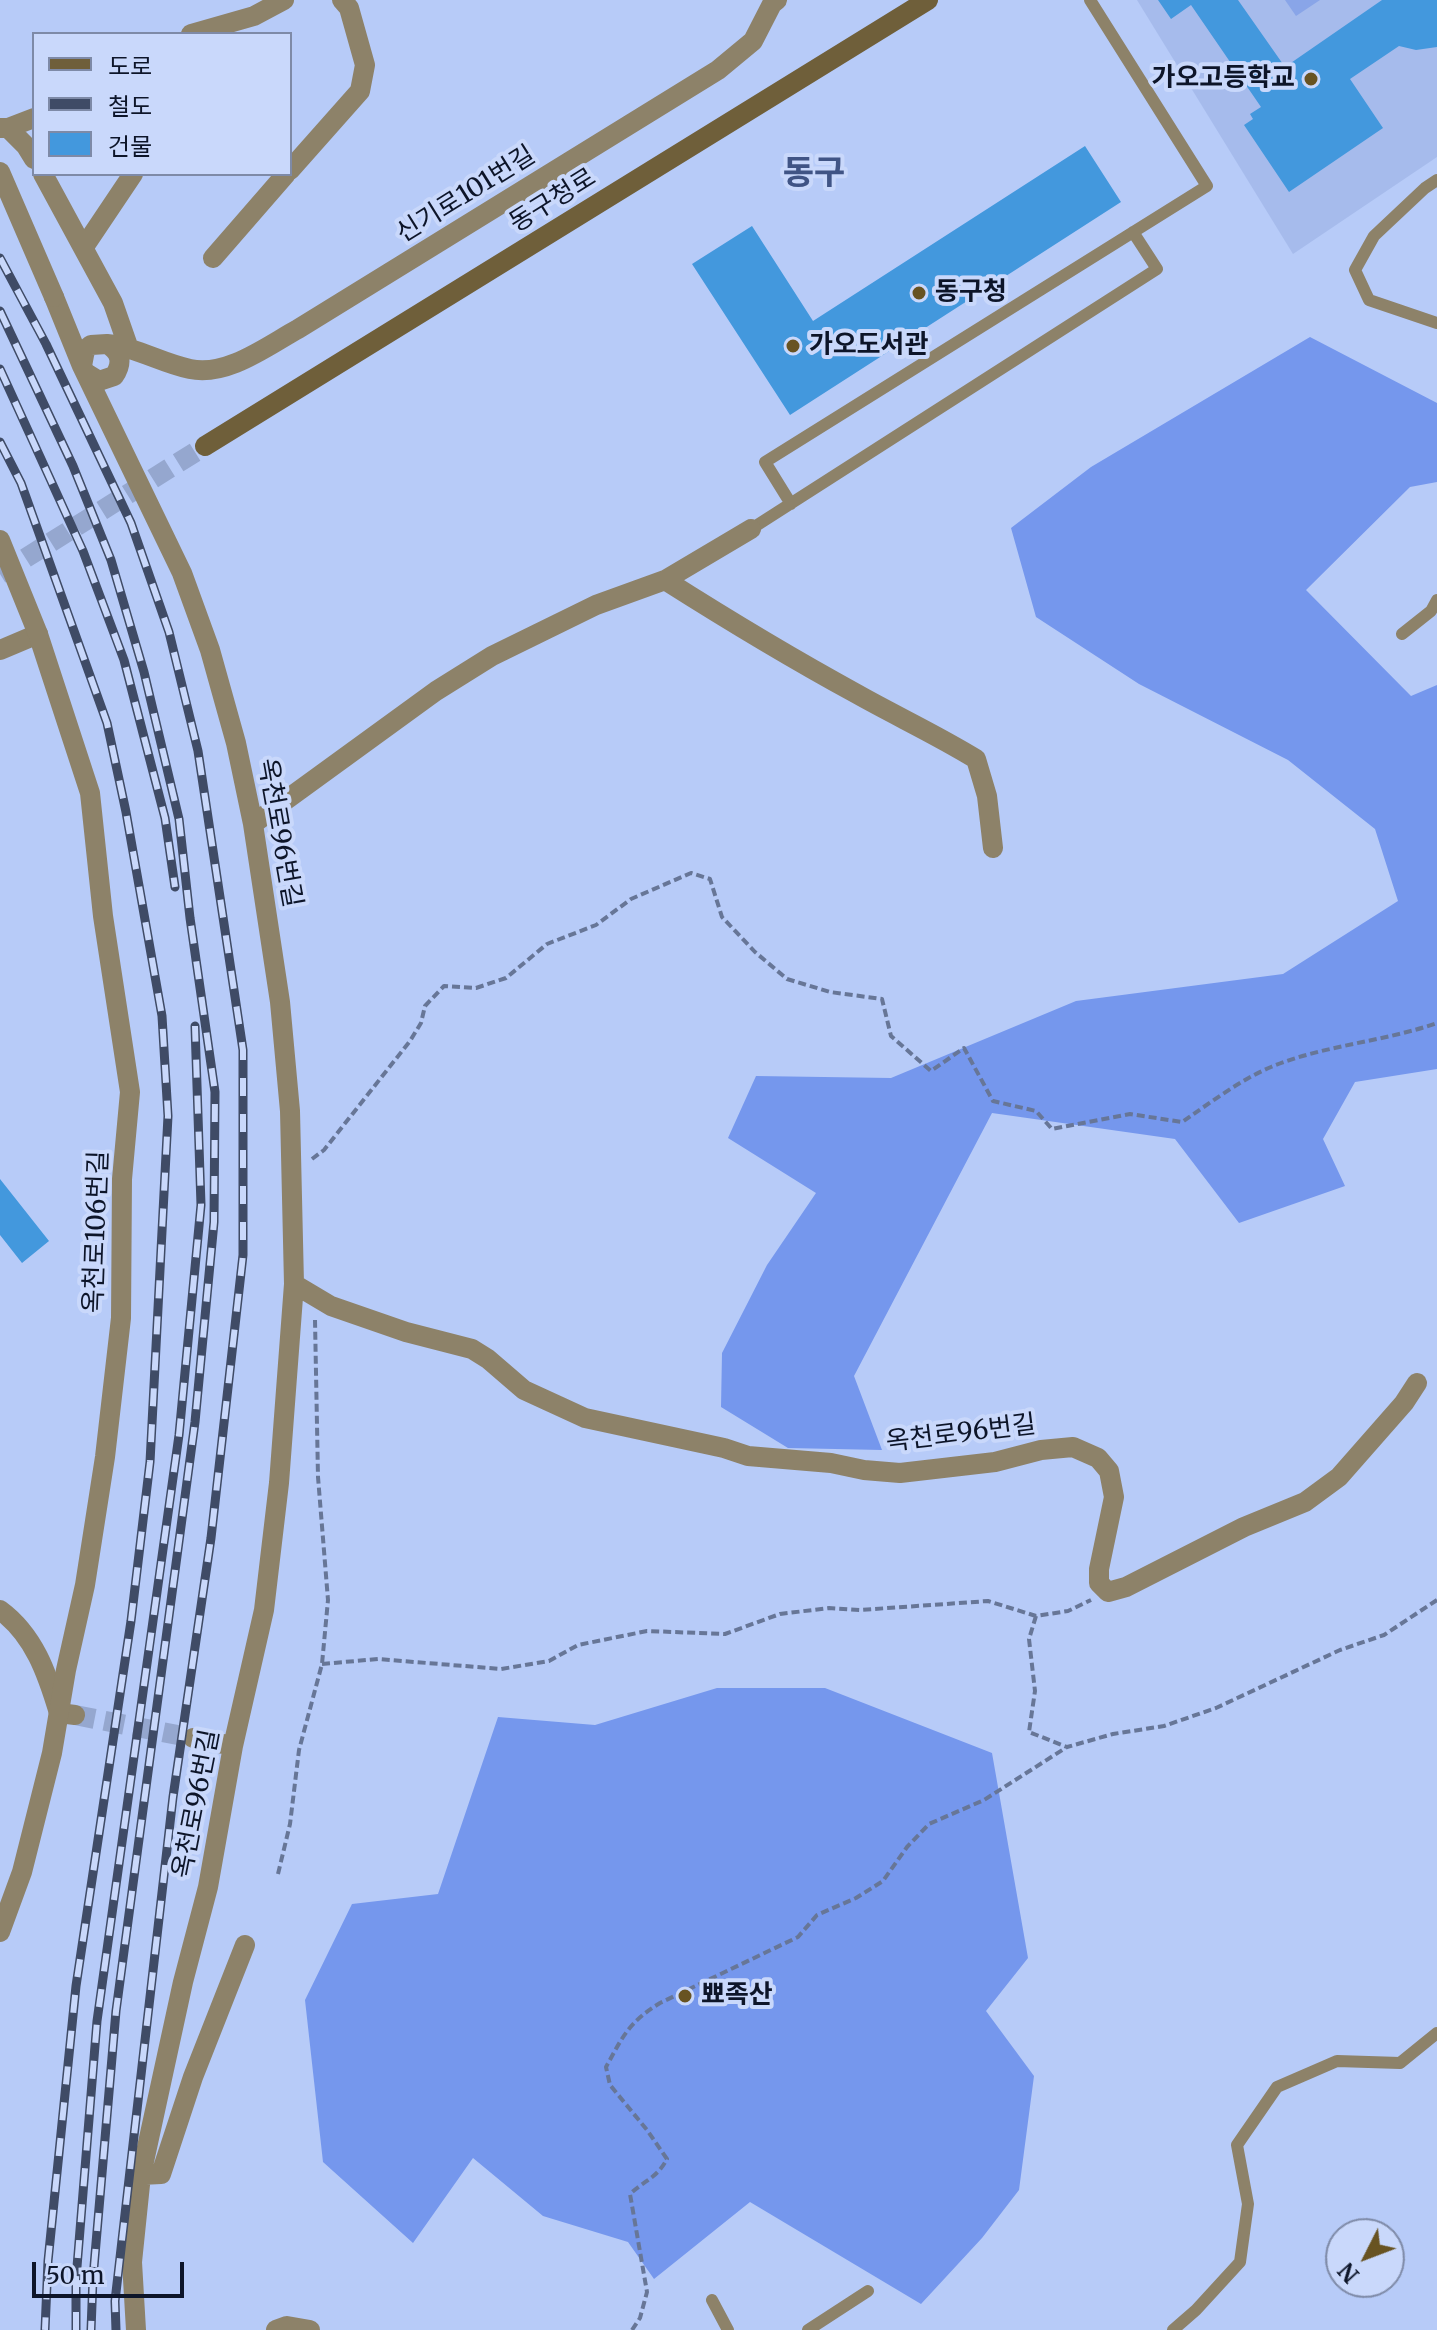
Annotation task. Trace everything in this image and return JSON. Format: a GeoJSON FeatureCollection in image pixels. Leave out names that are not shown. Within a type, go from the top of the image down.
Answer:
{"type":"FeatureCollection","features":[{"type":"Feature","properties":{"kind":"main road","name":"동구청로"},"geometry":{"type":"LineString","coordinates":[[205,446],[928,0]]}},
{"type":"Feature","properties":{"kind":"street"},"geometry":{"type":"LineString","coordinates":[[196,32],[220,30],[284,0]]}},
{"type":"Feature","properties":{"kind":"street"},"geometry":{"type":"LineString","coordinates":[[292,168],[360,91],[365,65],[349,8],[342,0]]}},
{"type":"Feature","properties":{"kind":"street","name":"신기로101번길"},"geometry":{"type":"LineString","coordinates":[[111,344],[205,372],[239,361],[298,329],[718,70],[753,41],[773,1]]}},
{"type":"Feature","properties":{"kind":"street"},"geometry":{"type":"LineString","coordinates":[[4,128],[32,119]]}},
{"type":"Feature","properties":{"kind":"street"},"geometry":{"type":"LineString","coordinates":[[4,128],[26,146],[32,156]]}},
{"type":"Feature","properties":{"kind":"street"},"geometry":{"type":"LineString","coordinates":[[0,172],[54,297],[80,329],[111,344],[119,354],[116,373],[108,390],[106,415]]}},
{"type":"Feature","properties":{"kind":"street"},"geometry":{"type":"LineString","coordinates":[[44,176],[113,303],[111,344]]}},
{"type":"Feature","properties":{"kind":"street"},"geometry":{"type":"LineString","coordinates":[[84,247],[132,176]]}},
{"type":"Feature","properties":{"kind":"street"},"geometry":{"type":"LineString","coordinates":[[213,258],[285,176]]}},
{"type":"Feature","properties":{"kind":"street","name":"옥천로96번길"},"geometry":{"type":"LineString","coordinates":[[54,297],[84,370],[182,573],[210,650],[236,743],[253,824],[280,1002],[290,1111],[293,1288],[279,1483],[264,1610],[233,1746],[208,1887],[180,1994],[141,2175],[132,2262],[136,2330]]}},
{"type":"Feature","properties":{"kind":"street"},"geometry":{"type":"LineString","coordinates":[[111,344],[85,350],[84,370],[99,381],[127,364],[155,357]]}},
{"type":"Feature","properties":{"kind":"street"},"geometry":{"type":"LineString","coordinates":[[253,824],[436,691],[492,656],[596,605],[665,580],[751,529]]}},
{"type":"Feature","properties":{"kind":"street","name":"옥천로106번길"},"geometry":{"type":"LineString","coordinates":[[0,540],[38,634],[90,793],[103,916],[130,1092],[122,1179],[121,1318],[67,1714],[52,1753],[22,1872],[0,1932]]}},
{"type":"Feature","properties":{"kind":"street"},"geometry":{"type":"LineString","coordinates":[[665,580],[753,636],[976,759],[987,796],[993,848]]}},
{"type":"Feature","properties":{"kind":"street"},"geometry":{"type":"LineString","coordinates":[[0,650],[38,634]]}},
{"type":"Feature","properties":{"kind":"street","name":"옥천로96번길"},"geometry":{"type":"LineString","coordinates":[[293,1288],[331,1306],[406,1332],[472,1349],[524,1390],[585,1418],[748,1456],[900,1473],[995,1462],[1041,1450],[1073,1447],[1098,1458],[1109,1471],[1114,1497],[1099,1569],[1099,1583],[1108,1592]]}},
{"type":"Feature","properties":{"kind":"street"},"geometry":{"type":"LineString","coordinates":[[1108,1592],[1126,1587],[1244,1527],[1305,1502],[1339,1477],[1397,1411],[1417,1383]]}},
{"type":"Feature","properties":{"kind":"street"},"geometry":{"type":"LineString","coordinates":[[0,1610],[14,1620],[45,1667],[67,1714]]}},
{"type":"Feature","properties":{"kind":"street"},"geometry":{"type":"LineString","coordinates":[[193,1738],[233,1746]]}},
{"type":"Feature","properties":{"kind":"street"},"geometry":{"type":"LineString","coordinates":[[141,2175],[161,2174],[193,2077],[245,1945]]}},
{"type":"Feature","properties":{"kind":"street"},"geometry":{"type":"LineString","coordinates":[[276,2330],[287,2326],[310,2330]]}},
{"type":"Feature","properties":{"kind":"lane"},"geometry":{"type":"LineString","coordinates":[[791,504],[765,462],[1207,186],[1090,0]]}},
{"type":"Feature","properties":{"kind":"lane"},"geometry":{"type":"LineString","coordinates":[[1437,180],[1396,213],[1374,236],[1355,270],[1369,300],[1437,323]]}},
{"type":"Feature","properties":{"kind":"lane"},"geometry":{"type":"LineString","coordinates":[[751,529],[1157,269],[1133,232]]}},
{"type":"Feature","properties":{"kind":"lane"},"geometry":{"type":"LineString","coordinates":[[1402,634],[1431,611],[1437,600]]}},
{"type":"Feature","properties":{"kind":"lane"},"geometry":{"type":"LineString","coordinates":[[1173,2330],[1240,2262],[1248,2204],[1237,2145],[1277,2087],[1337,2061],[1400,2063],[1437,2033]]}},
{"type":"Feature","properties":{"kind":"lane"},"geometry":{"type":"LineString","coordinates":[[808,2330],[868,2291]]}},
{"type":"Feature","properties":{"kind":"lane"},"geometry":{"type":"LineString","coordinates":[[712,2300],[728,2330]]}},
{"type":"Feature","properties":{"kind":"path"},"geometry":{"type":"LineString","coordinates":[[292,1176],[324,1150],[410,1041],[421,1023],[425,1006],[444,986],[476,988],[506,978],[547,944],[596,925],[631,899],[691,873],[710,879],[722,917],[755,952],[787,979],[830,992],[882,999],[891,1036],[931,1071],[964,1048],[993,1101],[1036,1111],[1052,1129],[1130,1114],[1182,1122],[1270,1068],[1437,1023]]}},
{"type":"Feature","properties":{"kind":"path"},"geometry":{"type":"LineString","coordinates":[[278,1874],[290,1824],[299,1750],[322,1664],[328,1600],[318,1477],[315,1313],[308,1301],[293,1288]]}},
{"type":"Feature","properties":{"kind":"path"},"geometry":{"type":"LineString","coordinates":[[322,1664],[378,1659],[501,1669],[549,1661],[578,1645],[613,1637],[647,1631],[725,1634],[780,1614],[829,1608],[860,1610],[988,1601],[1036,1616],[1068,1611],[1108,1592]]}},
{"type":"Feature","properties":{"kind":"path"},"geometry":{"type":"LineString","coordinates":[[632,2330],[640,2318],[647,2292],[630,2194],[658,2175],[667,2159],[610,2085],[606,2067],[625,2032],[639,2016],[798,1937],[817,1915],[856,1898],[883,1881],[907,1847],[929,1824],[984,1800],[1067,1747],[1113,1734],[1164,1726],[1216,1708],[1340,1650],[1384,1635],[1437,1600]]}},
{"type":"Feature","properties":{"kind":"path"},"geometry":{"type":"LineString","coordinates":[[1036,1616],[1029,1639],[1035,1691],[1029,1732],[1067,1747]]}},
{"type":"Feature","properties":{"kind":"shaded area","name":"가오고등학교"},"geometry":{"type":"Polygon","coordinates":[[[1137,0],[1437,0],[1437,157],[1293,254],[1137,0]]]}},
{"type":"Feature","properties":{"kind":"shaded area"},"geometry":{"type":"Polygon","coordinates":[[[1285,0],[1320,0],[1296,16],[1285,0]]]}},
{"type":"Feature","properties":{"kind":"shaded area"},"geometry":{"type":"Polygon","coordinates":[[[1310,337],[1437,403],[1437,482],[1410,487],[1306,590],[1411,696],[1437,685],[1437,1069],[1355,1082],[1323,1139],[1345,1186],[1239,1223],[1175,1139],[992,1113],[854,1376],[882,1450],[788,1448],[721,1407],[722,1353],[767,1265],[816,1193],[728,1138],[756,1076],[891,1078],[1076,1001],[1283,974],[1398,901],[1375,829],[1288,760],[1139,684],[1036,617],[1011,528],[1091,467],[1310,337]]]}},
{"type":"Feature","properties":{"kind":"shaded area"},"geometry":{"type":"Polygon","coordinates":[[[717,1688],[825,1688],[992,1753],[1028,1958],[986,2011],[1034,2076],[1019,2190],[982,2238],[921,2304],[750,2202],[654,2279],[628,2242],[543,2216],[473,2158],[413,2243],[323,2162],[305,2000],[352,1904],[438,1894],[498,1717],[595,1725],[717,1688]]]}},
{"type":"Feature","properties":{"kind":"building"},"geometry":{"type":"Polygon","coordinates":[[[1158,0],[1238,0],[1285,67],[1382,0],[1437,0],[1437,47],[1416,50],[1399,46],[1350,79],[1383,128],[1289,192],[1244,125],[1253,119],[1250,114],[1261,107],[1191,5],[1171,19],[1158,0]]]}},
{"type":"Feature","properties":{"kind":"building","name":"동구청"},"geometry":{"type":"Polygon","coordinates":[[[1085,146],[1121,202],[790,415],[692,264],[752,226],[813,321],[1085,146]]]}},
{"type":"Feature","properties":{"kind":"building"},"geometry":{"type":"Polygon","coordinates":[[[0,1179],[49,1241],[22,1263],[0,1235],[0,1179]]]}},
{"type":"Feature","properties":{"kind":"tunnel"},"geometry":{"type":"LineString","coordinates":[[0,574],[205,446]]}},
{"type":"Feature","properties":{"kind":"tunnel"},"geometry":{"type":"LineString","coordinates":[[75,1715],[193,1738]]}},
{"type":"Feature","properties":{"kind":"railway"},"geometry":{"type":"LineString","coordinates":[[0,258],[46,344],[131,523],[169,632],[198,751],[243,1050],[243,1255],[211,1538],[173,1797],[115,2301],[116,2330]]}},
{"type":"Feature","properties":{"kind":"railway"},"geometry":{"type":"LineString","coordinates":[[0,311],[73,466],[111,560],[144,672],[179,819],[215,1092],[214,1222],[195,1422],[116,2011],[91,2330]]}},
{"type":"Feature","properties":{"kind":"railway"},"geometry":{"type":"LineString","coordinates":[[0,369],[83,551],[124,660],[165,818],[175,887]]}},
{"type":"Feature","properties":{"kind":"railway"},"geometry":{"type":"LineString","coordinates":[[0,442],[21,483],[107,723],[162,1016],[168,1116],[150,1462],[131,1621],[76,1986],[48,2261],[45,2330]]}},
{"type":"Feature","properties":{"kind":"railway"},"geometry":{"type":"LineString","coordinates":[[76,2330],[76,2279],[97,2021],[179,1435],[201,1205],[195,1026]]}},
{"type":"Feature","properties":{"kind":"place","name":"가오고등학교"},"geometry":{"type":"Point","coordinates":[1311,79]}},
{"type":"Feature","properties":{"kind":"place","name":"동구청"},"geometry":{"type":"Point","coordinates":[919,293]}},
{"type":"Feature","properties":{"kind":"place","name":"가오도서관"},"geometry":{"type":"Point","coordinates":[793,346]}},
{"type":"Feature","properties":{"kind":"place","name":"뾰족산"},"geometry":{"type":"Point","coordinates":[685,1996]}},
{"type":"Feature","properties":{"kind":"district","name":"동구"},"geometry":{"type":"Point","coordinates":[814,174]}}]}
